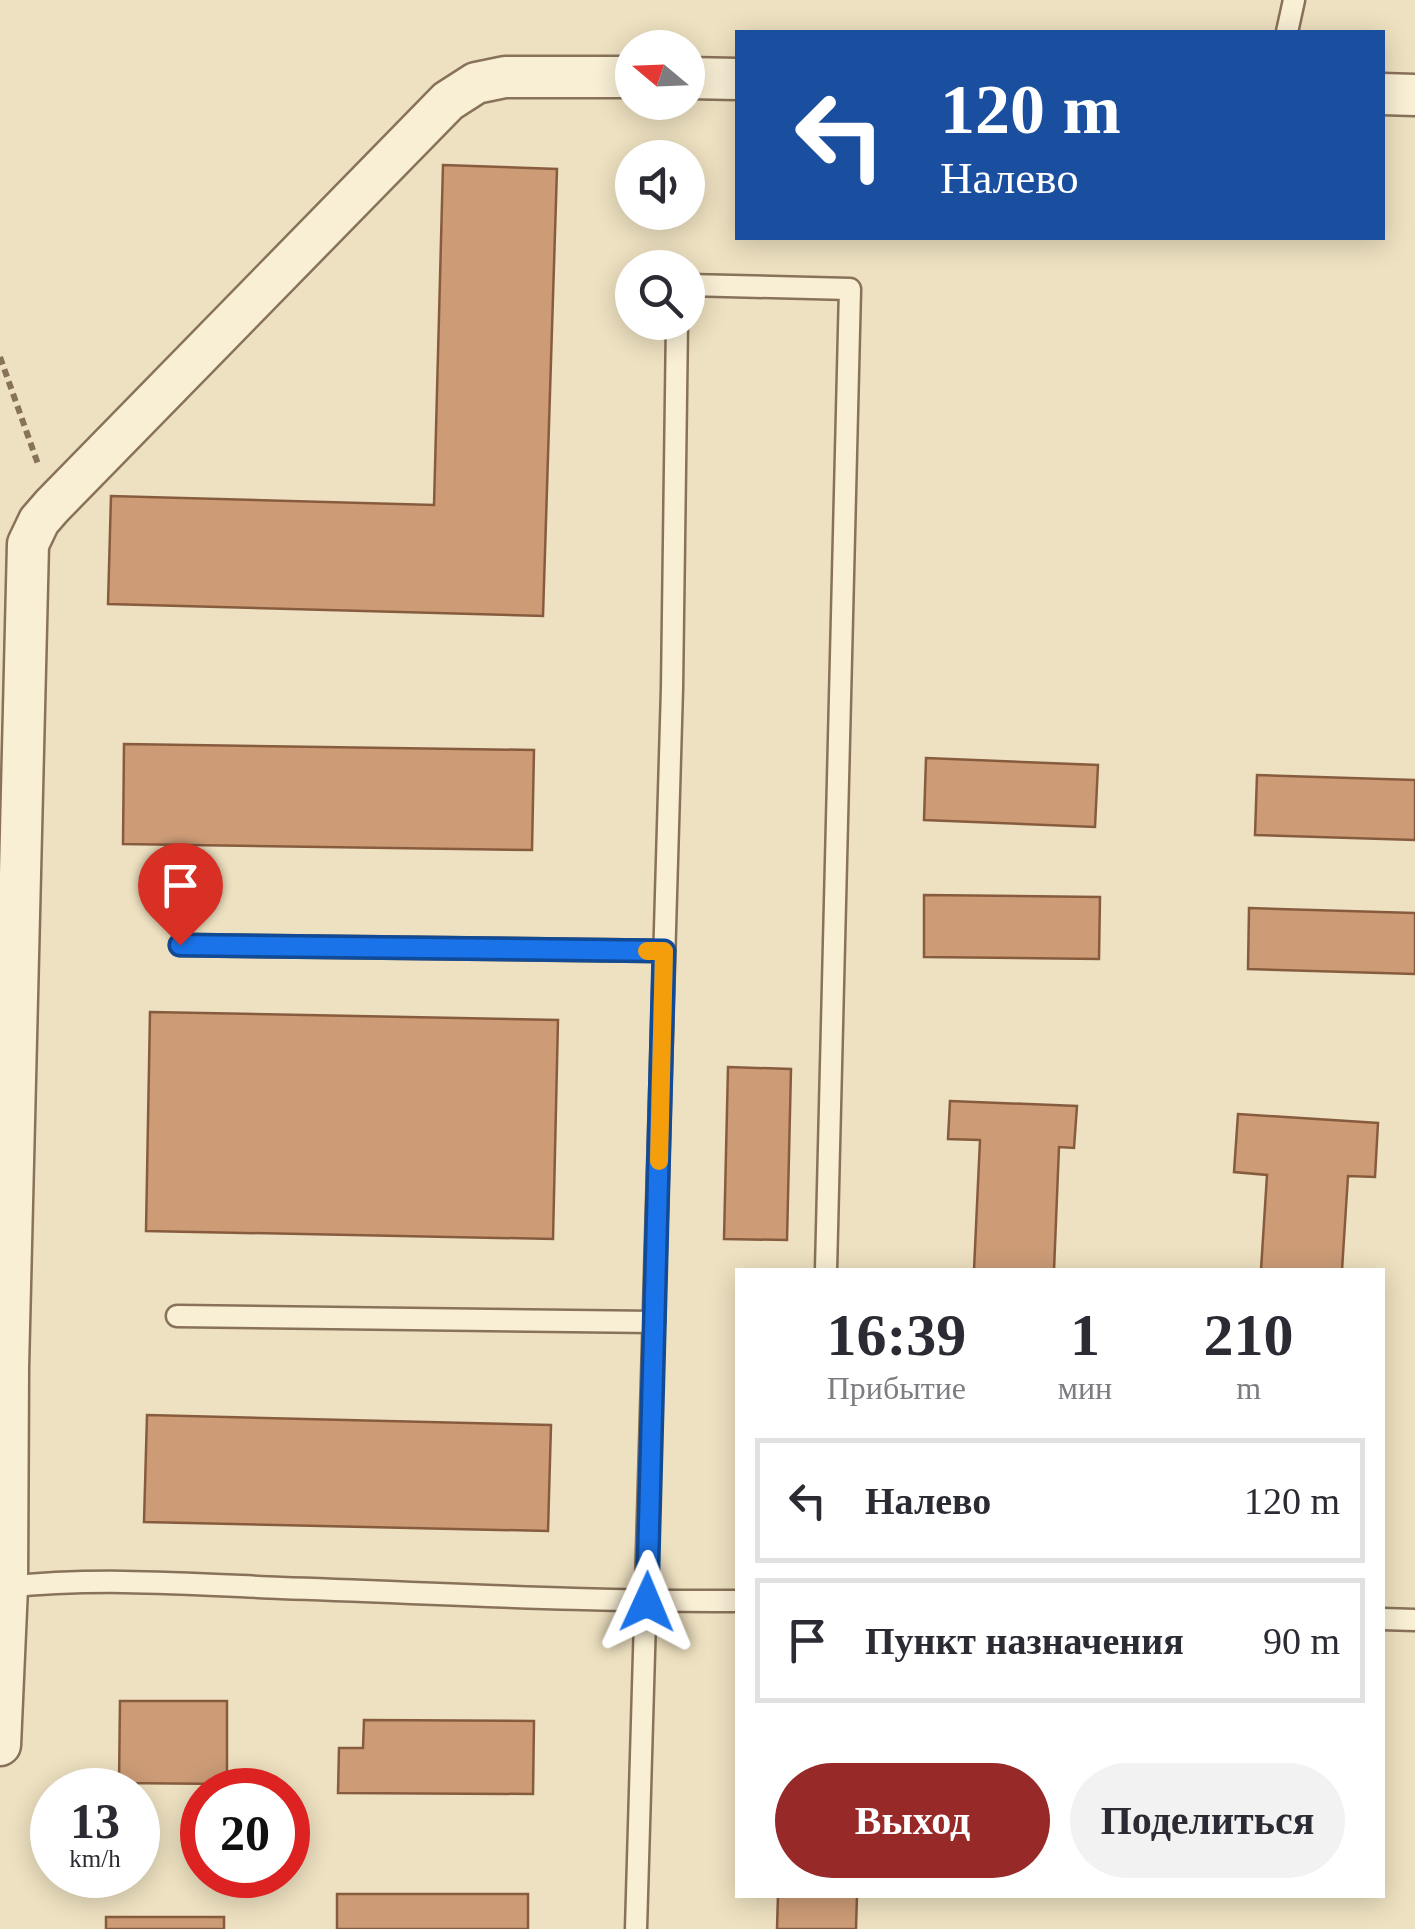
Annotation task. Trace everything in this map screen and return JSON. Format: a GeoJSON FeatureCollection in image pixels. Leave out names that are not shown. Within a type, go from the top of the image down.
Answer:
{"type":"FeatureCollection","features":[{"type":"Feature","properties":{"kind":"street"},"geometry":{"type":"LineString","coordinates":[[0,1744],[9,929],[28,544],[52,506],[448,102],[476,83],[506,77],[615,77]]}},
{"type":"Feature","properties":{"kind":"street"},"geometry":{"type":"LineString","coordinates":[[705,78],[735,79]]}},
{"type":"Feature","properties":{"kind":"street"},"geometry":{"type":"LineString","coordinates":[[1385,94],[1415,95]]}},
{"type":"Feature","properties":{"kind":"lane"},"geometry":{"type":"LineString","coordinates":[[1287,30],[1294,0]]}},
{"type":"Feature","properties":{"kind":"lane"},"geometry":{"type":"LineString","coordinates":[[705,285],[850,288],[826,1268]]}},
{"type":"Feature","properties":{"kind":"lane"},"geometry":{"type":"LineString","coordinates":[[636,1929],[678,340]]}},
{"type":"Feature","properties":{"kind":"lane"},"geometry":{"type":"LineString","coordinates":[[180,945],[664,951]]}},
{"type":"Feature","properties":{"kind":"lane"},"geometry":{"type":"LineString","coordinates":[[177,1316],[654,1322]]}},
{"type":"Feature","properties":{"kind":"lane"},"geometry":{"type":"LineString","coordinates":[[3,1588],[38,1584],[202,1585],[647,1602],[735,1601]]}},
{"type":"Feature","properties":{"kind":"lane"},"geometry":{"type":"LineString","coordinates":[[1385,1620],[1415,1620]]}},
{"type":"Feature","properties":{"kind":"path"},"geometry":{"type":"LineString","coordinates":[[0,356],[52,506]]}},
{"type":"Feature","properties":{"kind":"building"},"geometry":{"type":"Polygon","coordinates":[[[443,165],[557,169],[543,616],[108,604],[111,496],[434,505],[443,165]]]}},
{"type":"Feature","properties":{"kind":"building"},"geometry":{"type":"Polygon","coordinates":[[[124,744],[534,750],[532,850],[123,844],[124,744]]]}},
{"type":"Feature","properties":{"kind":"building"},"geometry":{"type":"Polygon","coordinates":[[[926,758],[1098,765],[1095,827],[924,820],[926,758]]]}},
{"type":"Feature","properties":{"kind":"building"},"geometry":{"type":"Polygon","coordinates":[[[1257,775],[1415,780],[1415,840],[1255,835],[1257,775]]]}},
{"type":"Feature","properties":{"kind":"building"},"geometry":{"type":"Polygon","coordinates":[[[924,895],[1100,897],[1099,959],[924,957],[924,895]]]}},
{"type":"Feature","properties":{"kind":"building"},"geometry":{"type":"Polygon","coordinates":[[[1249,908],[1415,913],[1415,974],[1248,969],[1249,908]]]}},
{"type":"Feature","properties":{"kind":"building"},"geometry":{"type":"Polygon","coordinates":[[[150,1012],[558,1020],[553,1239],[146,1231],[150,1012]]]}},
{"type":"Feature","properties":{"kind":"building"},"geometry":{"type":"Polygon","coordinates":[[[728,1067],[791,1069],[787,1240],[724,1239],[728,1067]]]}},
{"type":"Feature","properties":{"kind":"building"},"geometry":{"type":"Polygon","coordinates":[[[950,1101],[1077,1106],[1074,1148],[1059,1147],[1054,1268],[974,1268],[980,1140],[948,1139],[950,1101]]]}},
{"type":"Feature","properties":{"kind":"building"},"geometry":{"type":"Polygon","coordinates":[[[1238,1114],[1378,1123],[1375,1177],[1348,1176],[1342,1268],[1261,1268],[1267,1175],[1234,1172],[1238,1114]]]}},
{"type":"Feature","properties":{"kind":"building"},"geometry":{"type":"Polygon","coordinates":[[[147,1415],[551,1425],[548,1531],[144,1522],[147,1415]]]}},
{"type":"Feature","properties":{"kind":"building"},"geometry":{"type":"Polygon","coordinates":[[[120,1701],[227,1701],[227,1768],[180,1768],[180,1784],[160,1783],[160,1768],[119,1768],[120,1701]]]}},
{"type":"Feature","properties":{"kind":"building"},"geometry":{"type":"Polygon","coordinates":[[[364,1720],[534,1721],[533,1794],[338,1793],[339,1748],[363,1748],[364,1720]]]}},
{"type":"Feature","properties":{"kind":"building"},"geometry":{"type":"Polygon","coordinates":[[[337,1894],[528,1894],[528,1929],[337,1929],[337,1894]]]}},
{"type":"Feature","properties":{"kind":"building"},"geometry":{"type":"Polygon","coordinates":[[[778,1898],[857,1898],[856,1929],[777,1929],[778,1898]]]}},
{"type":"Feature","properties":{"kind":"building"},"geometry":{"type":"Polygon","coordinates":[[[106,1917],[224,1917],[224,1929],[106,1929],[106,1917]]]}},
{"type":"Feature","properties":{"kind":"slow traffic"},"geometry":{"type":"LineString","coordinates":[[647,951],[664,951],[659,1161]]}},
{"type":"Feature","properties":{"kind":"route"},"geometry":{"type":"LineString","coordinates":[[180,945],[664,951],[647,1602]]}}]}
